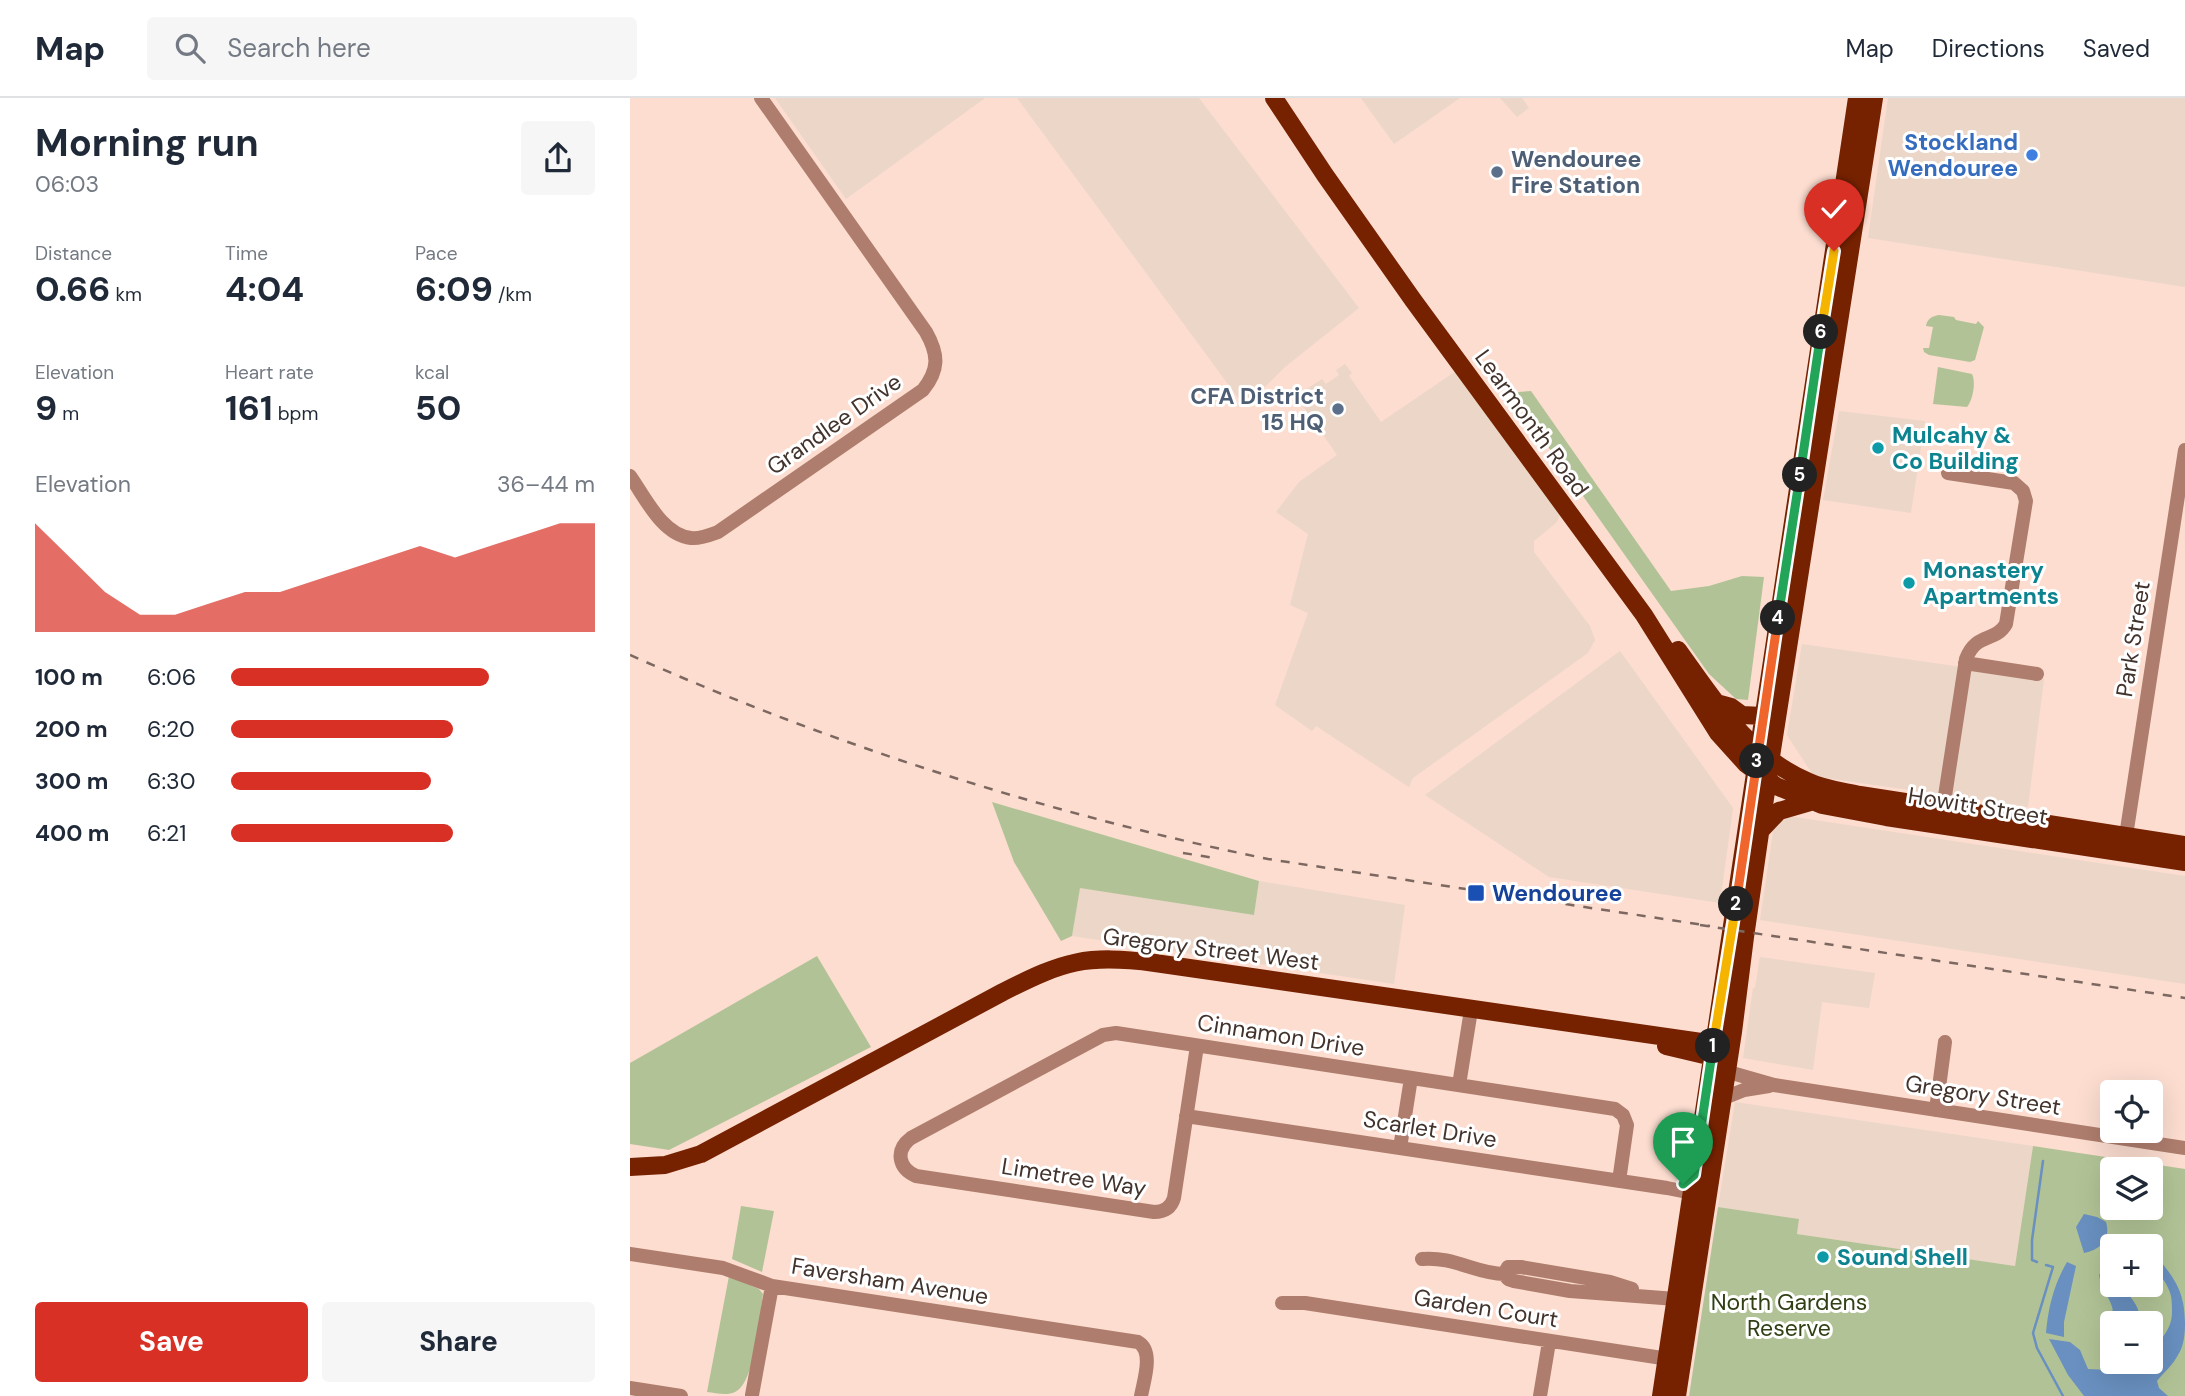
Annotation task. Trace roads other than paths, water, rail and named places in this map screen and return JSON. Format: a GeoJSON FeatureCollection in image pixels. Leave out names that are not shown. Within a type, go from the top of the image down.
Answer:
{"type":"FeatureCollection","features":[{"type":"Feature","properties":{"kind":"main road","name":"Learmonth Road"},"geometry":{"type":"LineString","coordinates":[[1274,98],[1325,175],[1580,522],[1741,734],[1764,756]]}},
{"type":"Feature","properties":{"kind":"main road","name":"Learmonth Road"},"geometry":{"type":"LineString","coordinates":[[1281,98],[1471,372]]}},
{"type":"Feature","properties":{"kind":"main road"},"geometry":{"type":"LineString","coordinates":[[1847,222],[1857,98]]}},
{"type":"Feature","properties":{"kind":"main road"},"geometry":{"type":"LineString","coordinates":[[1677,1396],[1674,1360],[1676,1299],[1693,1184],[1720,1058],[1760,830],[1761,776],[1847,222],[1874,98]]}},
{"type":"Feature","properties":{"kind":"main road","name":"Learmonth Road"},"geometry":{"type":"LineString","coordinates":[[1580,522],[1644,615],[1704,713],[1732,751],[1761,776]]}},
{"type":"Feature","properties":{"kind":"main road"},"geometry":{"type":"LineString","coordinates":[[1717,703],[1731,707],[1742,715],[1770,718]]}},
{"type":"Feature","properties":{"kind":"main road"},"geometry":{"type":"LineString","coordinates":[[1770,718],[1796,776]]}},
{"type":"Feature","properties":{"kind":"main road"},"geometry":{"type":"LineString","coordinates":[[1732,751],[1749,811]]}},
{"type":"Feature","properties":{"kind":"main road","name":"Howitt Street"},"geometry":{"type":"LineString","coordinates":[[1764,756],[1796,776],[1822,787],[1942,817]]}},
{"type":"Feature","properties":{"kind":"main road"},"geometry":{"type":"LineString","coordinates":[[1661,1396],[1674,1360],[1724,1098],[1720,1058],[1733,930],[1749,811],[1761,776]]}},
{"type":"Feature","properties":{"kind":"main road","name":"Howitt Street"},"geometry":{"type":"LineString","coordinates":[[1761,776],[1810,802],[1942,817],[2078,838],[2185,862]]}},
{"type":"Feature","properties":{"kind":"main road"},"geometry":{"type":"LineString","coordinates":[[1760,830],[1779,811],[1810,802]]}},
{"type":"Feature","properties":{"kind":"main road","name":"Howitt Street"},"geometry":{"type":"LineString","coordinates":[[2078,838],[2126,836],[2185,845]]}},
{"type":"Feature","properties":{"kind":"main road","name":"Gregory Street West"},"geometry":{"type":"LineString","coordinates":[[630,1167],[665,1165],[701,1154],[1041,972],[1071,962],[1098,958],[1126,959],[1581,1026],[1720,1058]]}},
{"type":"Feature","properties":{"kind":"street","name":"Grandlee Drive"},"geometry":{"type":"LineString","coordinates":[[630,476],[654,512],[678,535],[695,538],[718,533],[923,390],[936,369],[933,348],[926,332],[761,98]]}},
{"type":"Feature","properties":{"kind":"street","name":"Park Street"},"geometry":{"type":"LineString","coordinates":[[2126,836],[2185,450]]}},
{"type":"Feature","properties":{"kind":"street"},"geometry":{"type":"LineString","coordinates":[[1942,817],[1965,663],[1974,645],[1983,638],[1999,633],[2006,624],[2026,499],[2023,491],[2014,483],[1948,473]]}},
{"type":"Feature","properties":{"kind":"street"},"geometry":{"type":"LineString","coordinates":[[1965,663],[2037,674]]}},
{"type":"Feature","properties":{"kind":"street"},"geometry":{"type":"LineString","coordinates":[[1459,1085],[1471,1010]]}},
{"type":"Feature","properties":{"kind":"street","name":"Cinnamon Drive"},"geometry":{"type":"LineString","coordinates":[[901,1159],[902,1147],[911,1138],[1102,1035],[1116,1033],[1617,1110],[1623,1115],[1627,1125],[1619,1181]]}},
{"type":"Feature","properties":{"kind":"street"},"geometry":{"type":"LineString","coordinates":[[1936,1110],[1945,1042]]}},
{"type":"Feature","properties":{"kind":"street","name":"Limetree Way"},"geometry":{"type":"LineString","coordinates":[[901,1159],[907,1171],[916,1176],[1158,1212],[1167,1209],[1173,1200],[1197,1046]]}},
{"type":"Feature","properties":{"kind":"street","name":"Gregory Street"},"geometry":{"type":"LineString","coordinates":[[1720,1058],[1774,1085]]}},
{"type":"Feature","properties":{"kind":"street"},"geometry":{"type":"LineString","coordinates":[[1400,1148],[1411,1078]]}},
{"type":"Feature","properties":{"kind":"street","name":"Gregory Street"},"geometry":{"type":"LineString","coordinates":[[1724,1098],[1752,1088],[1774,1085],[2185,1149]]}},
{"type":"Feature","properties":{"kind":"street","name":"Scarlet Drive"},"geometry":{"type":"LineString","coordinates":[[1186,1115],[1667,1188],[1693,1184]]}},
{"type":"Feature","properties":{"kind":"street","name":"Faversham Avenue"},"geometry":{"type":"LineString","coordinates":[[630,1254],[723,1268],[772,1286],[1131,1340],[1144,1345],[1147,1354],[1142,1396]]}},
{"type":"Feature","properties":{"kind":"street"},"geometry":{"type":"LineString","coordinates":[[1422,1259],[1443,1259],[1504,1274],[1509,1280],[1520,1275],[1567,1274],[1610,1282],[1657,1296]]}},
{"type":"Feature","properties":{"kind":"street"},"geometry":{"type":"LineString","coordinates":[[1564,1290],[1567,1274]]}},
{"type":"Feature","properties":{"kind":"street"},"geometry":{"type":"LineString","coordinates":[[1520,1275],[1564,1290],[1676,1299]]}},
{"type":"Feature","properties":{"kind":"street"},"geometry":{"type":"LineString","coordinates":[[750,1396],[772,1286]]}},
{"type":"Feature","properties":{"kind":"street","name":"Garden Court"},"geometry":{"type":"LineString","coordinates":[[1282,1303],[1305,1303],[1674,1360]]}},
{"type":"Feature","properties":{"kind":"street"},"geometry":{"type":"LineString","coordinates":[[1540,1396],[1549,1342]]}},
{"type":"Feature","properties":{"kind":"street"},"geometry":{"type":"LineString","coordinates":[[630,1388],[681,1396]]}},
{"type":"Feature","properties":{"kind":"water"},"geometry":{"type":"Polygon","coordinates":[[[2084,1214],[2106,1222],[2107,1234],[2100,1234],[2100,1246],[2084,1253],[2076,1227],[2084,1214]]]}},
{"type":"Feature","properties":{"kind":"water"},"geometry":{"type":"Polygon","coordinates":[[[2067,1262],[2076,1266],[2064,1322],[2064,1337],[2046,1333],[2052,1296],[2067,1262]]]}},
{"type":"Feature","properties":{"kind":"water"},"geometry":{"type":"Polygon","coordinates":[[[2163,1265],[2176,1283],[2183,1301],[2185,1331],[2182,1348],[2174,1362],[2157,1381],[2159,1388],[2168,1396],[2084,1396],[2068,1375],[2049,1339],[2070,1342],[2080,1350],[2088,1369],[2100,1370],[2100,1374],[2163,1374],[2163,1336],[2169,1327],[2172,1312],[2172,1301],[2163,1279],[2163,1265]]]}},
{"type":"Feature","properties":{"kind":"water"},"geometry":{"type":"Polygon","coordinates":[[[2108,1297],[2130,1297],[2138,1311],[2112,1311],[2108,1297]]]}},
{"type":"Feature","properties":{"kind":"waterway"},"geometry":{"type":"LineString","coordinates":[[2037,1262],[2032,1260],[2032,1240],[2043,1161]]}},
{"type":"Feature","properties":{"kind":"waterway"},"geometry":{"type":"LineString","coordinates":[[2046,1265],[2053,1267],[2033,1333],[2037,1348],[2063,1396]]}},
{"type":"Feature","properties":{"kind":"railway"},"geometry":{"type":"LineString","coordinates":[[630,655],[707,688],[864,748],[1024,799],[1104,821],[1268,859],[1710,926]]}},
{"type":"Feature","properties":{"kind":"railway"},"geometry":{"type":"LineString","coordinates":[[1183,853],[1215,858]]}},
{"type":"Feature","properties":{"kind":"railway"},"geometry":{"type":"LineString","coordinates":[[1700,925],[2185,998]]}},
{"type":"Feature","properties":{"kind":"place","name":"Stockland Wendouree"},"geometry":{"type":"Point","coordinates":[2032,155]}},
{"type":"Feature","properties":{"kind":"place","name":"Wendouree Fire Station"},"geometry":{"type":"Point","coordinates":[1497,172]}},
{"type":"Feature","properties":{"kind":"place","name":"CFA District 15 HQ"},"geometry":{"type":"Point","coordinates":[1338,409]}},
{"type":"Feature","properties":{"kind":"place","name":"Mulcahy & Co Building"},"geometry":{"type":"Point","coordinates":[1878,448]}},
{"type":"Feature","properties":{"kind":"place","name":"Monastery Apartments"},"geometry":{"type":"Point","coordinates":[1909,583]}},
{"type":"Feature","properties":{"kind":"place","name":"Wendouree"},"geometry":{"type":"Point","coordinates":[1476,893]}},
{"type":"Feature","properties":{"kind":"place","name":"Sound Shell"},"geometry":{"type":"Point","coordinates":[1823,1257]}},
{"type":"Feature","properties":{"kind":"park label","name":"North Gardens Reserve"},"geometry":{"type":"Point","coordinates":[1789,1315]}}]}
